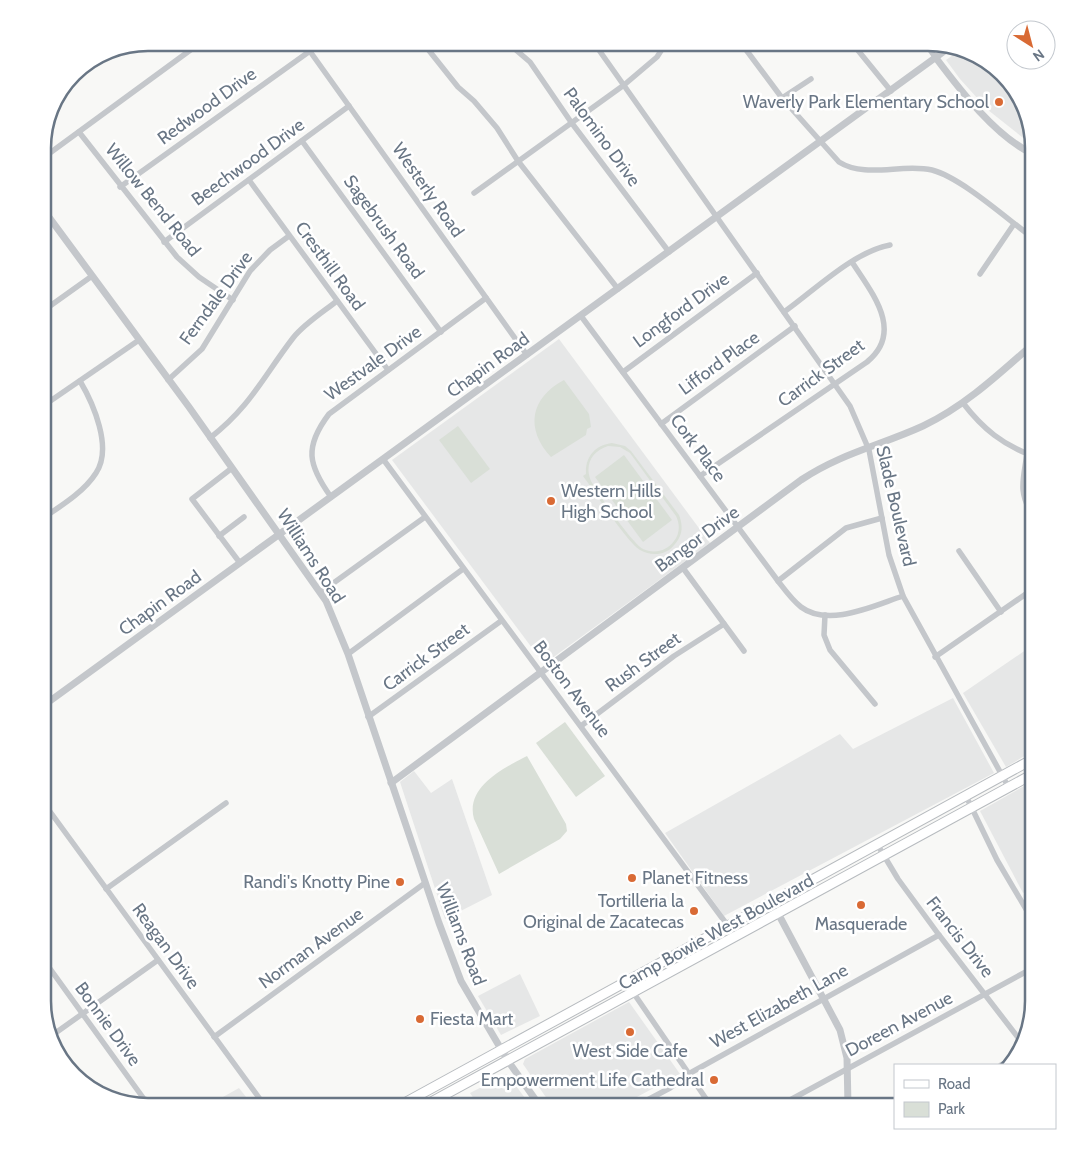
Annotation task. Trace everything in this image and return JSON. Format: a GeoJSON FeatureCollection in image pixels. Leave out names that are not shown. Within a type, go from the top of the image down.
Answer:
{"type":"FeatureCollection","features":[{"type":"Feature","properties":{"kind":"main road","name":"Camp Bowie West Boulevard"},"geometry":{"type":"LineString","coordinates":[[415,1098],[1025,764]]}},
{"type":"Feature","properties":{"kind":"main road","name":"Camp Bowie West Boulevard"},"geometry":{"type":"LineString","coordinates":[[439,1098],[1025,779]]}},
{"type":"Feature","properties":{"kind":"street"},"geometry":{"type":"LineString","coordinates":[[51,152],[188,51]]}},
{"type":"Feature","properties":{"kind":"street","name":"Westerly Road"},"geometry":{"type":"LineString","coordinates":[[310,51],[527,355]]}},
{"type":"Feature","properties":{"kind":"street","name":"Redwood Drive"},"geometry":{"type":"LineString","coordinates":[[120,187],[310,51]]}},
{"type":"Feature","properties":{"kind":"street"},"geometry":{"type":"LineString","coordinates":[[429,51],[458,87],[474,101],[497,128],[518,161],[618,289]]}},
{"type":"Feature","properties":{"kind":"street","name":"Palomino Drive"},"geometry":{"type":"LineString","coordinates":[[517,51],[530,62],[571,122],[669,252]]}},
{"type":"Feature","properties":{"kind":"street","name":"Slade Boulevard"},"geometry":{"type":"LineString","coordinates":[[600,51],[719,217],[850,406],[868,446],[889,555],[903,596],[1009,788]]}},
{"type":"Feature","properties":{"kind":"street"},"geometry":{"type":"LineString","coordinates":[[474,193],[624,85],[657,57],[661,51]]}},
{"type":"Feature","properties":{"kind":"street"},"geometry":{"type":"LineString","coordinates":[[747,51],[782,98],[834,158],[852,169],[921,168],[943,174],[1025,232]]}},
{"type":"Feature","properties":{"kind":"street"},"geometry":{"type":"LineString","coordinates":[[858,51],[891,91]]}},
{"type":"Feature","properties":{"kind":"street"},"geometry":{"type":"LineString","coordinates":[[931,51],[974,106],[1011,140],[1025,148]]}},
{"type":"Feature","properties":{"kind":"street","name":"Chapin Road"},"geometry":{"type":"LineString","coordinates":[[51,700],[943,52]]}},
{"type":"Feature","properties":{"kind":"street"},"geometry":{"type":"LineString","coordinates":[[782,98],[811,79]]}},
{"type":"Feature","properties":{"kind":"street","name":"Beechwood Drive"},"geometry":{"type":"LineString","coordinates":[[164,242],[350,106]]}},
{"type":"Feature","properties":{"kind":"street","name":"Willow Bend Road"},"geometry":{"type":"LineString","coordinates":[[79,132],[164,242],[199,277],[233,300]]}},
{"type":"Feature","properties":{"kind":"street","name":"Sagebrush Road"},"geometry":{"type":"LineString","coordinates":[[302,141],[441,332]]}},
{"type":"Feature","properties":{"kind":"street","name":"Cresthill Road"},"geometry":{"type":"LineString","coordinates":[[249,180],[388,370]]}},
{"type":"Feature","properties":{"kind":"street"},"geometry":{"type":"LineString","coordinates":[[980,274],[1014,224]]}},
{"type":"Feature","properties":{"kind":"street","name":"Williams Road"},"geometry":{"type":"LineString","coordinates":[[51,226],[92,276],[321,592],[348,654],[425,884],[461,981],[508,1061],[534,1098]]}},
{"type":"Feature","properties":{"kind":"street","name":"Ferndale Drive"},"geometry":{"type":"LineString","coordinates":[[168,380],[202,348],[250,271],[270,250],[289,236]]}},
{"type":"Feature","properties":{"kind":"street"},"geometry":{"type":"LineString","coordinates":[[784,312],[869,251],[890,245]]}},
{"type":"Feature","properties":{"kind":"street","name":"Carrick Street"},"geometry":{"type":"LineString","coordinates":[[700,476],[836,384],[872,358],[880,347],[883,337],[883,313],[852,262]]}},
{"type":"Feature","properties":{"kind":"street","name":"Longford Drive"},"geometry":{"type":"LineString","coordinates":[[623,372],[757,273]]}},
{"type":"Feature","properties":{"kind":"street"},"geometry":{"type":"LineString","coordinates":[[51,304],[92,276]]}},
{"type":"Feature","properties":{"kind":"street","name":"Westvale Drive"},"geometry":{"type":"LineString","coordinates":[[331,496],[318,479],[311,464],[311,447],[314,438],[329,414],[486,298]]}},
{"type":"Feature","properties":{"kind":"street"},"geometry":{"type":"LineString","coordinates":[[210,438],[233,420],[254,396],[294,337],[337,301]]}},
{"type":"Feature","properties":{"kind":"street","name":"Cork Place"},"geometry":{"type":"LineString","coordinates":[[582,316],[778,581],[801,607],[812,613],[825,615],[849,613],[903,596]]}},
{"type":"Feature","properties":{"kind":"street","name":"Lifford Place"},"geometry":{"type":"LineString","coordinates":[[661,424],[795,326]]}},
{"type":"Feature","properties":{"kind":"street"},"geometry":{"type":"LineString","coordinates":[[51,401],[139,340]]}},
{"type":"Feature","properties":{"kind":"street","name":"Bangor Drive"},"geometry":{"type":"LineString","coordinates":[[391,783],[820,467],[868,446],[923,426],[963,403],[1025,351]]}},
{"type":"Feature","properties":{"kind":"street"},"geometry":{"type":"LineString","coordinates":[[51,512],[79,491],[97,472],[100,465],[102,443],[96,416],[80,381]]}},
{"type":"Feature","properties":{"kind":"street"},"geometry":{"type":"LineString","coordinates":[[963,403],[994,437],[1025,453]]}},
{"type":"Feature","properties":{"kind":"street","name":"Boston Avenue"},"geometry":{"type":"LineString","coordinates":[[383,459],[728,926],[733,938]]}},
{"type":"Feature","properties":{"kind":"street"},"geometry":{"type":"LineString","coordinates":[[1025,462],[1022,486],[1025,501]]}},
{"type":"Feature","properties":{"kind":"street"},"geometry":{"type":"LineString","coordinates":[[232,468],[192,499],[240,563]]}},
{"type":"Feature","properties":{"kind":"street"},"geometry":{"type":"LineString","coordinates":[[219,536],[244,517]]}},
{"type":"Feature","properties":{"kind":"street"},"geometry":{"type":"LineString","coordinates":[[321,592],[426,517]]}},
{"type":"Feature","properties":{"kind":"street"},"geometry":{"type":"LineString","coordinates":[[778,581],[846,528],[882,518]]}},
{"type":"Feature","properties":{"kind":"street"},"geometry":{"type":"LineString","coordinates":[[958,551],[1001,612]]}},
{"type":"Feature","properties":{"kind":"street"},"geometry":{"type":"LineString","coordinates":[[683,568],[744,651]]}},
{"type":"Feature","properties":{"kind":"street"},"geometry":{"type":"LineString","coordinates":[[348,654],[463,569]]}},
{"type":"Feature","properties":{"kind":"street"},"geometry":{"type":"LineString","coordinates":[[935,657],[1025,595]]}},
{"type":"Feature","properties":{"kind":"street"},"geometry":{"type":"LineString","coordinates":[[825,615],[826,642],[850,677],[874,704]]}},
{"type":"Feature","properties":{"kind":"street","name":"Carrick Street"},"geometry":{"type":"LineString","coordinates":[[368,718],[501,620]]}},
{"type":"Feature","properties":{"kind":"street","name":"Rush Street"},"geometry":{"type":"LineString","coordinates":[[581,726],[674,656],[724,624]]}},
{"type":"Feature","properties":{"kind":"street"},"geometry":{"type":"LineString","coordinates":[[966,796],[997,860],[1025,906]]}},
{"type":"Feature","properties":{"kind":"street"},"geometry":{"type":"LineString","coordinates":[[106,889],[226,803]]}},
{"type":"Feature","properties":{"kind":"street","name":"Reagan Drive"},"geometry":{"type":"LineString","coordinates":[[51,814],[259,1098]]}},
{"type":"Feature","properties":{"kind":"street","name":"Francis Drive"},"geometry":{"type":"LineString","coordinates":[[877,844],[898,879],[1018,1037]]}},
{"type":"Feature","properties":{"kind":"street","name":"Norman Avenue"},"geometry":{"type":"LineString","coordinates":[[214,1037],[425,884]]}},
{"type":"Feature","properties":{"kind":"street"},"geometry":{"type":"LineString","coordinates":[[772,902],[825,998],[843,1037],[848,1068],[848,1098]]}},
{"type":"Feature","properties":{"kind":"street","name":"West Elizabeth Lane"},"geometry":{"type":"LineString","coordinates":[[649,1098],[939,935]]}},
{"type":"Feature","properties":{"kind":"street"},"geometry":{"type":"LineString","coordinates":[[56,1032],[158,960]]}},
{"type":"Feature","properties":{"kind":"street","name":"Bonnie Drive"},"geometry":{"type":"LineString","coordinates":[[51,972],[143,1098]]}},
{"type":"Feature","properties":{"kind":"street","name":"Doreen Avenue"},"geometry":{"type":"LineString","coordinates":[[794,1098],[1025,973]]}},
{"type":"Feature","properties":{"kind":"street"},"geometry":{"type":"LineString","coordinates":[[626,982],[705,1098]]}},
{"type":"Feature","properties":{"kind":"shaded area","name":"Waverly Park Elementary School"},"geometry":{"type":"Polygon","coordinates":[[[953,55],[959,56],[987,71],[1001,84],[1012,100],[1020,117],[1024,139],[988,110],[960,79],[946,60],[953,55]]]}},
{"type":"Feature","properties":{"kind":"shaded area","name":"Western Hills High School"},"geometry":{"type":"Polygon","coordinates":[[[559,339],[710,543],[544,664],[392,460],[559,339]]]}},
{"type":"Feature","properties":{"kind":"shaded area"},"geometry":{"type":"Polygon","coordinates":[[[1025,650],[1025,756],[1006,767],[963,693],[1025,650]]]}},
{"type":"Feature","properties":{"kind":"shaded area"},"geometry":{"type":"Polygon","coordinates":[[[953,698],[994,773],[724,916],[665,833],[840,734],[853,749],[953,698]]]}},
{"type":"Feature","properties":{"kind":"shaded area"},"geometry":{"type":"Polygon","coordinates":[[[414,771],[431,793],[452,779],[492,895],[445,919],[400,782],[414,771]]]}},
{"type":"Feature","properties":{"kind":"shaded area"},"geometry":{"type":"Polygon","coordinates":[[[1025,786],[1025,892],[1023,893],[980,811],[1025,786]]]}},
{"type":"Feature","properties":{"kind":"shaded area"},"geometry":{"type":"Polygon","coordinates":[[[520,974],[540,1016],[501,1035],[478,996],[520,974]]]}},
{"type":"Feature","properties":{"kind":"shaded area"},"geometry":{"type":"Polygon","coordinates":[[[629,1002],[680,1074],[635,1098],[546,1098],[523,1064],[525,1059],[629,1002]]]}},
{"type":"Feature","properties":{"kind":"shaded area"},"geometry":{"type":"Polygon","coordinates":[[[507,1074],[525,1098],[473,1098],[470,1093],[507,1074]]]}},
{"type":"Feature","properties":{"kind":"shaded area"},"geometry":{"type":"Polygon","coordinates":[[[239,1088],[247,1098],[221,1098],[239,1088]]]}},
{"type":"Feature","properties":{"kind":"green space"},"geometry":{"type":"Polygon","coordinates":[[[564,380],[589,414],[591,427],[587,429],[586,435],[551,457],[537,436],[535,415],[538,405],[544,396],[564,380]]]}},
{"type":"Feature","properties":{"kind":"green space"},"geometry":{"type":"Polygon","coordinates":[[[458,426],[490,469],[471,483],[439,440],[458,426]]]}},
{"type":"Feature","properties":{"kind":"green space"},"geometry":{"type":"Polygon","coordinates":[[[612,443],[625,446],[631,451],[679,515],[682,526],[681,534],[678,541],[668,551],[659,554],[649,554],[634,545],[583,476],[586,474],[589,457],[596,449],[612,443]],[[608,446],[602,448],[594,455],[588,469],[591,481],[616,518],[638,545],[643,549],[660,551],[668,547],[676,538],[679,526],[676,516],[630,453],[620,447],[608,446]]]}},
{"type":"Feature","properties":{"kind":"green space"},"geometry":{"type":"Polygon","coordinates":[[[624,455],[672,520],[643,542],[595,477],[624,455]]]}},
{"type":"Feature","properties":{"kind":"green space"},"geometry":{"type":"Polygon","coordinates":[[[565,722],[605,776],[576,797],[536,743],[565,722]]]}},
{"type":"Feature","properties":{"kind":"green space"},"geometry":{"type":"Polygon","coordinates":[[[527,756],[566,824],[567,831],[560,839],[499,874],[474,819],[475,797],[488,780],[527,756]]]}},
{"type":"Feature","properties":{"kind":"place","name":"Waverly Park Elementary School"},"geometry":{"type":"Point","coordinates":[999,102]}},
{"type":"Feature","properties":{"kind":"place","name":"Western Hills High School"},"geometry":{"type":"Point","coordinates":[551,501]}},
{"type":"Feature","properties":{"kind":"place","name":"Planet Fitness"},"geometry":{"type":"Point","coordinates":[632,878]}},
{"type":"Feature","properties":{"kind":"place","name":"Randi's Knotty Pine"},"geometry":{"type":"Point","coordinates":[400,882]}},
{"type":"Feature","properties":{"kind":"place","name":"Masquerade"},"geometry":{"type":"Point","coordinates":[861,905]}},
{"type":"Feature","properties":{"kind":"place","name":"Tortilleria la Original de Zacatecas"},"geometry":{"type":"Point","coordinates":[694,911]}},
{"type":"Feature","properties":{"kind":"place","name":"Fiesta Mart"},"geometry":{"type":"Point","coordinates":[420,1019]}},
{"type":"Feature","properties":{"kind":"place","name":"West Side Cafe"},"geometry":{"type":"Point","coordinates":[630,1032]}},
{"type":"Feature","properties":{"kind":"place","name":"Empowerment Life Cathedral"},"geometry":{"type":"Point","coordinates":[714,1080]}}]}
